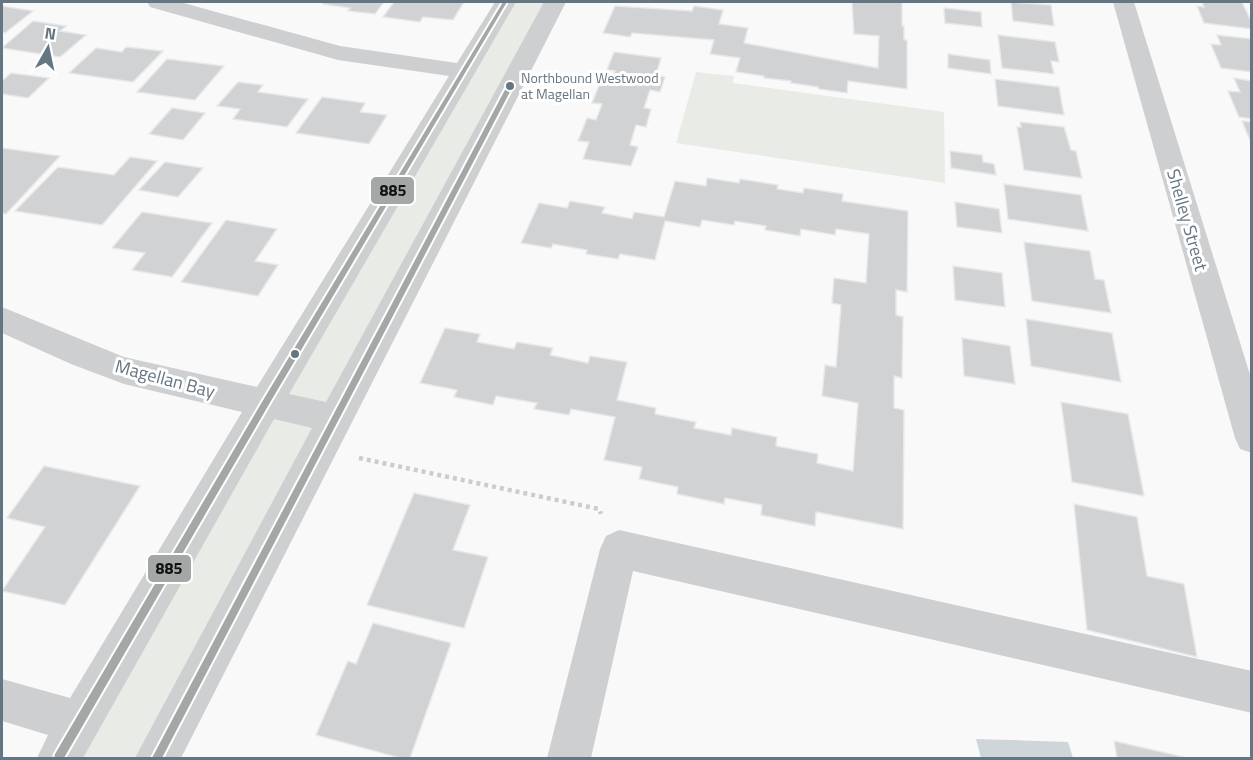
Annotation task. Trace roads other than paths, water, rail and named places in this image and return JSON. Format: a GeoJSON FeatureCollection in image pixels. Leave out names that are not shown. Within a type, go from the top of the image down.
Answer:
{"type":"FeatureCollection","features":[{"type":"Feature","properties":{"kind":"street"},"geometry":{"type":"LineString","coordinates":[[158,2],[338,53],[463,71]]}},
{"type":"Feature","properties":{"kind":"street"},"geometry":{"type":"LineString","coordinates":[[2,700],[69,741],[265,404],[505,2]]}},
{"type":"Feature","properties":{"kind":"street"},"geometry":{"type":"LineString","coordinates":[[158,759],[555,2]]}},
{"type":"Feature","properties":{"kind":"street","name":"Shelley Street"},"geometry":{"type":"LineString","coordinates":[[1123,2],[1251,438]]}},
{"type":"Feature","properties":{"kind":"street","name":"Magellan Bay"},"geometry":{"type":"LineString","coordinates":[[2,319],[82,355],[124,370],[335,419]]}},
{"type":"Feature","properties":{"kind":"street"},"geometry":{"type":"LineString","coordinates":[[569,759],[619,549],[1251,692]]}},
{"type":"Feature","properties":{"kind":"place","name":"Northbound Westwood at Magellan"},"geometry":{"type":"Point","coordinates":[510,86]}}]}
